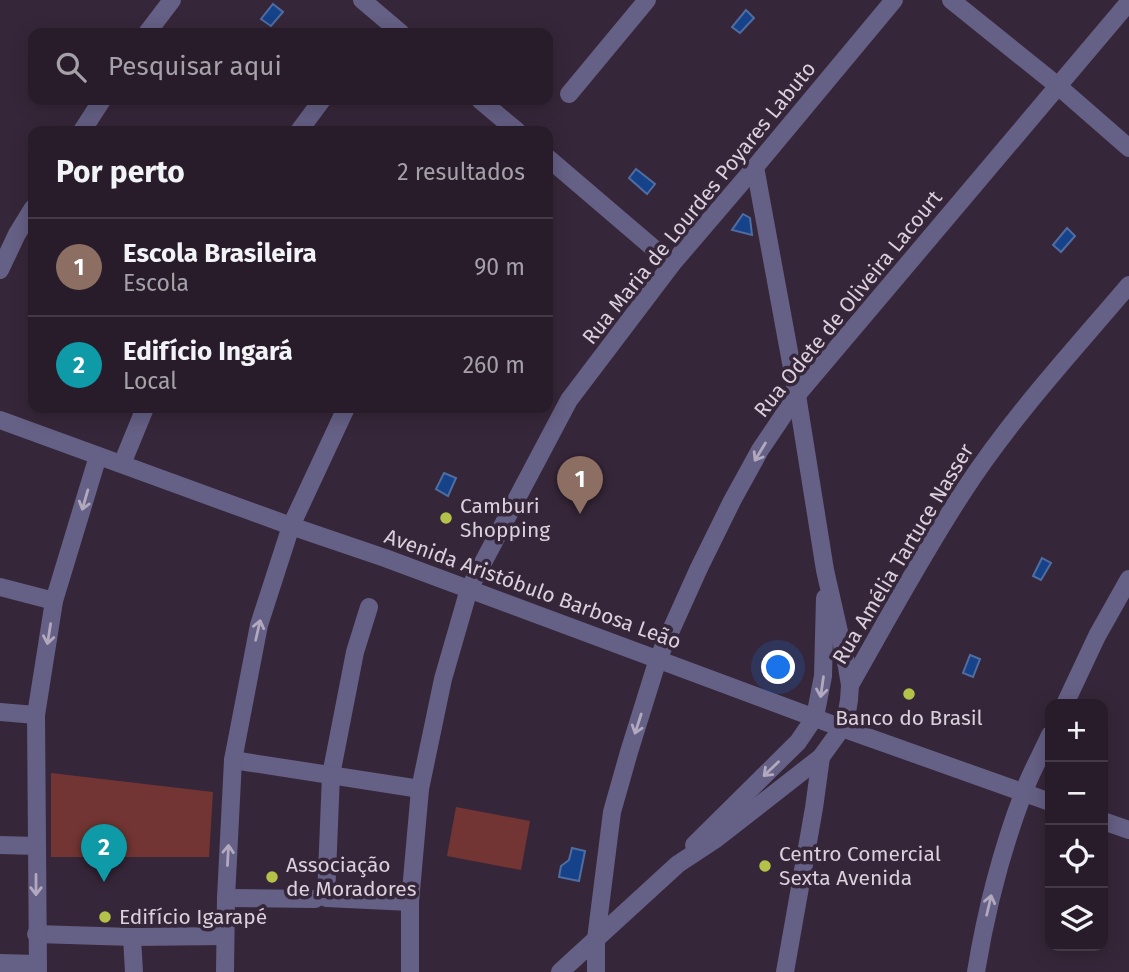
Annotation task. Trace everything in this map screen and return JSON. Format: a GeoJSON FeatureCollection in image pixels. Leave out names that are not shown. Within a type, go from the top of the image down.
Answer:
{"type":"FeatureCollection","features":[{"type":"Feature","properties":{"kind":"street"},"geometry":{"type":"LineString","coordinates":[[151,28],[172,0]]}},
{"type":"Feature","properties":{"kind":"street"},"geometry":{"type":"LineString","coordinates":[[362,0],[395,28]]}},
{"type":"Feature","properties":{"kind":"street"},"geometry":{"type":"LineString","coordinates":[[569,94],[647,0]]}},
{"type":"Feature","properties":{"kind":"street","name":"Rua Maria de Lourdes Poyares Labuto"},"geometry":{"type":"LineString","coordinates":[[410,972],[410,902],[420,789],[443,679],[469,589],[569,400],[672,264],[894,0]]}},
{"type":"Feature","properties":{"kind":"street"},"geometry":{"type":"LineString","coordinates":[[951,0],[1058,86],[1129,148]]}},
{"type":"Feature","properties":{"kind":"street","name":"Rua Odete de Oliveira Lacourt"},"geometry":{"type":"LineString","coordinates":[[596,972],[596,939],[612,812],[629,752],[659,659],[699,568],[760,450],[797,395],[1129,2]]}},
{"type":"Feature","properties":{"kind":"street"},"geometry":{"type":"LineString","coordinates":[[85,126],[99,105]]}},
{"type":"Feature","properties":{"kind":"street"},"geometry":{"type":"LineString","coordinates":[[303,126],[318,105]]}},
{"type":"Feature","properties":{"kind":"street"},"geometry":{"type":"LineString","coordinates":[[486,105],[511,126]]}},
{"type":"Feature","properties":{"kind":"street"},"geometry":{"type":"LineString","coordinates":[[553,162],[672,264]]}},
{"type":"Feature","properties":{"kind":"street"},"geometry":{"type":"LineString","coordinates":[[678,864],[716,839],[821,757],[842,728],[849,700],[850,685],[844,649],[825,570],[797,395],[755,167]]}},
{"type":"Feature","properties":{"kind":"street"},"geometry":{"type":"LineString","coordinates":[[0,270],[28,216]]}},
{"type":"Feature","properties":{"kind":"street","name":"Rua Amélia Tartuce Nasser"},"geometry":{"type":"LineString","coordinates":[[850,685],[964,491],[1001,438],[1129,285]]}},
{"type":"Feature","properties":{"kind":"street"},"geometry":{"type":"LineString","coordinates":[[122,464],[143,413]]}},
{"type":"Feature","properties":{"kind":"street"},"geometry":{"type":"LineString","coordinates":[[225,972],[233,760],[259,625],[291,526],[344,413]]}},
{"type":"Feature","properties":{"kind":"street","name":"Avenida Aristóbulo Barbosa Leão"},"geometry":{"type":"LineString","coordinates":[[0,420],[1045,800]]}},
{"type":"Feature","properties":{"kind":"street"},"geometry":{"type":"LineString","coordinates":[[0,963],[38,968],[36,715],[54,601],[98,456]]}},
{"type":"Feature","properties":{"kind":"street"},"geometry":{"type":"LineString","coordinates":[[560,972],[678,864],[707,830],[798,742],[815,717],[823,676],[825,570]]}},
{"type":"Feature","properties":{"kind":"street"},"geometry":{"type":"LineString","coordinates":[[1067,699],[1097,636],[1129,579]]}},
{"type":"Feature","properties":{"kind":"street"},"geometry":{"type":"LineString","coordinates":[[0,587],[54,601]]}},
{"type":"Feature","properties":{"kind":"street"},"geometry":{"type":"LineString","coordinates":[[369,607],[355,652],[331,775],[326,898],[410,902]]}},
{"type":"Feature","properties":{"kind":"street"},"geometry":{"type":"LineString","coordinates":[[0,712],[36,715]]}},
{"type":"Feature","properties":{"kind":"street"},"geometry":{"type":"LineString","coordinates":[[976,972],[997,868],[1023,792],[1045,746]]}},
{"type":"Feature","properties":{"kind":"street"},"geometry":{"type":"LineString","coordinates":[[785,972],[821,757]]}},
{"type":"Feature","properties":{"kind":"street"},"geometry":{"type":"LineString","coordinates":[[233,760],[420,789]]}},
{"type":"Feature","properties":{"kind":"street"},"geometry":{"type":"LineString","coordinates":[[1108,823],[1129,830]]}},
{"type":"Feature","properties":{"kind":"street"},"geometry":{"type":"LineString","coordinates":[[0,845],[36,846]]}},
{"type":"Feature","properties":{"kind":"street"},"geometry":{"type":"LineString","coordinates":[[226,898],[315,899]]}},
{"type":"Feature","properties":{"kind":"street"},"geometry":{"type":"LineString","coordinates":[[36,934],[225,936]]}},
{"type":"Feature","properties":{"kind":"street"},"geometry":{"type":"LineString","coordinates":[[132,937],[134,972]]}},
{"type":"Feature","properties":{"kind":"shaded area"},"geometry":{"type":"Polygon","coordinates":[[[51,773],[213,792],[209,857],[51,857],[51,773]]]}},
{"type":"Feature","properties":{"kind":"shaded area"},"geometry":{"type":"Polygon","coordinates":[[[456,807],[530,821],[521,870],[447,856],[456,807]]]}},
{"type":"Feature","properties":{"kind":"water"},"geometry":{"type":"Polygon","coordinates":[[[273,4],[283,12],[271,26],[261,19],[273,4]]]}},
{"type":"Feature","properties":{"kind":"water"},"geometry":{"type":"Polygon","coordinates":[[[746,10],[754,18],[740,33],[732,27],[746,10]]]}},
{"type":"Feature","properties":{"kind":"water"},"geometry":{"type":"Polygon","coordinates":[[[636,169],[655,184],[647,194],[629,178],[636,169]]]}},
{"type":"Feature","properties":{"kind":"water"},"geometry":{"type":"Polygon","coordinates":[[[743,214],[750,218],[752,235],[732,230],[743,214]]]}},
{"type":"Feature","properties":{"kind":"water"},"geometry":{"type":"Polygon","coordinates":[[[1067,228],[1075,236],[1061,252],[1053,245],[1067,228]]]}},
{"type":"Feature","properties":{"kind":"water"},"geometry":{"type":"Polygon","coordinates":[[[444,473],[456,478],[448,496],[436,489],[444,473]]]}},
{"type":"Feature","properties":{"kind":"water"},"geometry":{"type":"Polygon","coordinates":[[[1042,558],[1051,563],[1041,580],[1033,576],[1042,558]]]}},
{"type":"Feature","properties":{"kind":"water"},"geometry":{"type":"Polygon","coordinates":[[[970,655],[980,659],[973,677],[963,673],[970,655]]]}},
{"type":"Feature","properties":{"kind":"water"},"geometry":{"type":"Polygon","coordinates":[[[572,848],[585,851],[579,881],[559,877],[561,866],[569,860],[572,848]]]}},
{"type":"Feature","properties":{"kind":"place","name":"Escola Brasileira"},"geometry":{"type":"Point","coordinates":[580,514]}},
{"type":"Feature","properties":{"kind":"place","name":"Camburi Shopping"},"geometry":{"type":"Point","coordinates":[446,518]}},
{"type":"Feature","properties":{"kind":"place","name":"Banco do Brasil"},"geometry":{"type":"Point","coordinates":[909,694]}},
{"type":"Feature","properties":{"kind":"place","name":"Centro Comercial Sexta Avenida"},"geometry":{"type":"Point","coordinates":[765,866]}},
{"type":"Feature","properties":{"kind":"place","name":"Associação de Moradores"},"geometry":{"type":"Point","coordinates":[272,877]}},
{"type":"Feature","properties":{"kind":"place","name":"Edifício Ingará"},"geometry":{"type":"Point","coordinates":[104,882]}},
{"type":"Feature","properties":{"kind":"place","name":"Edifício Igarapé"},"geometry":{"type":"Point","coordinates":[105,917]}}]}
